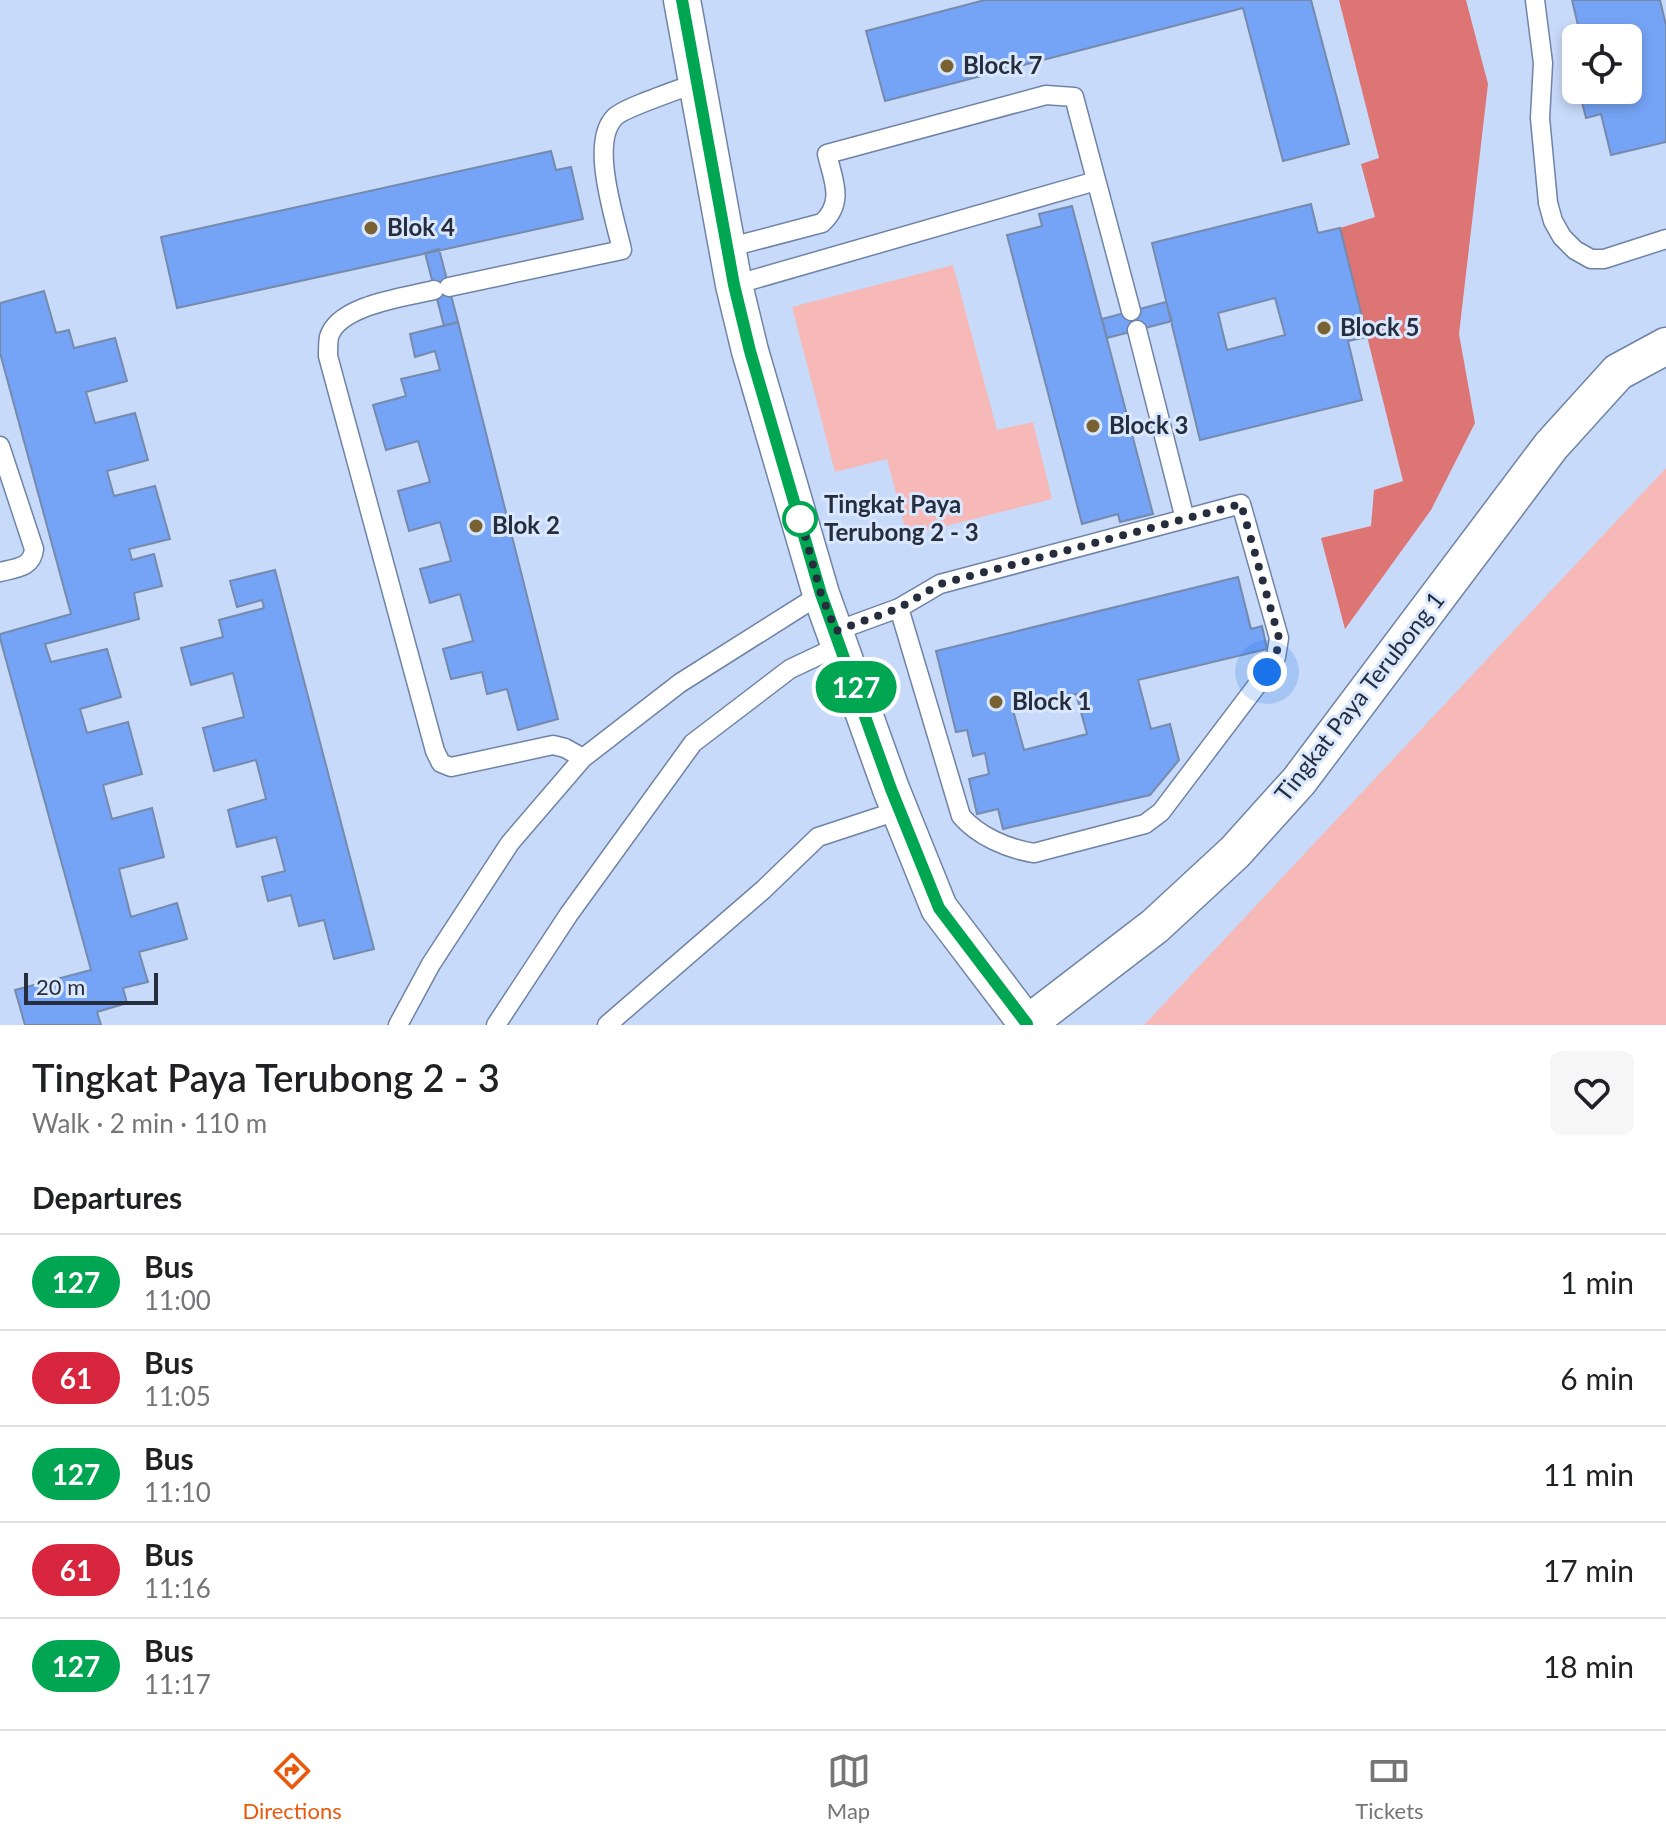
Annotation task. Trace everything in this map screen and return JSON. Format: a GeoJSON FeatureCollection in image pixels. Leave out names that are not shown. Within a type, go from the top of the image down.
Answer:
{"type":"FeatureCollection","features":[{"type":"Feature","properties":{"kind":"street"},"geometry":{"type":"LineString","coordinates":[[682,0],[734,285],[750,351],[821,594],[939,908],[1027,1025]]}},
{"type":"Feature","properties":{"kind":"street","name":"Tingkat Paya Terubong 1"},"geometry":{"type":"LineString","coordinates":[[1027,1025],[1155,926],[1235,852],[1299,781],[1551,446],[1618,372],[1666,346]]}},
{"type":"Feature","properties":{"kind":"lane"},"geometry":{"type":"LineString","coordinates":[[1535,0],[1543,63],[1540,118],[1548,203],[1553,221],[1562,237],[1575,250],[1591,259],[1604,259],[1666,239]]}},
{"type":"Feature","properties":{"kind":"lane"},"geometry":{"type":"LineString","coordinates":[[583,758],[553,745],[451,767],[441,763],[435,751],[328,356],[329,335],[341,319],[356,310],[442,288],[622,250],[602,152],[605,132],[616,115],[696,83]]}},
{"type":"Feature","properties":{"kind":"lane"},"geometry":{"type":"LineString","coordinates":[[727,248],[822,223],[833,214],[837,198],[827,154],[1046,95],[1074,97],[1131,311]]}},
{"type":"Feature","properties":{"kind":"lane"},"geometry":{"type":"LineString","coordinates":[[734,285],[1096,181]]}},
{"type":"Feature","properties":{"kind":"lane"},"geometry":{"type":"LineString","coordinates":[[1137,330],[1185,519]]}},
{"type":"Feature","properties":{"kind":"lane"},"geometry":{"type":"LineString","coordinates":[[0,446],[34,549],[33,558],[26,566],[0,572]]}},
{"type":"Feature","properties":{"kind":"lane"},"geometry":{"type":"LineString","coordinates":[[496,1025],[569,914],[693,743],[790,669],[839,638],[940,584],[1241,504],[1279,638],[1276,657],[1267,672],[1161,812],[1145,824],[1034,853],[1016,850],[971,828],[961,816],[899,608]]}},
{"type":"Feature","properties":{"kind":"lane"},"geometry":{"type":"LineString","coordinates":[[398,1025],[431,964],[510,843],[583,758],[680,683],[821,594]]}},
{"type":"Feature","properties":{"kind":"lane"},"geometry":{"type":"LineString","coordinates":[[607,1025],[763,890],[818,837],[900,810]]}},
{"type":"Feature","properties":{"kind":"shaded area"},"geometry":{"type":"Polygon","coordinates":[[[1339,0],[1466,0],[1488,84],[1459,334],[1475,423],[1431,510],[1345,629],[1321,538],[1371,526],[1374,490],[1403,481],[1340,228],[1375,217],[1361,164],[1379,158],[1339,0]]]}},
{"type":"Feature","properties":{"kind":"shaded area"},"geometry":{"type":"Polygon","coordinates":[[[953,265],[997,430],[1033,422],[1052,499],[907,536],[887,459],[835,472],[792,307],[953,265]]]}},
{"type":"Feature","properties":{"kind":"shaded area"},"geometry":{"type":"Polygon","coordinates":[[[1666,468],[1666,1025],[1144,1025],[1666,468]]]}},
{"type":"Feature","properties":{"kind":"building","name":"Block 7"},"geometry":{"type":"Polygon","coordinates":[[[985,0],[1311,0],[1349,144],[1283,161],[1243,8],[885,101],[866,31],[985,0]]]}},
{"type":"Feature","properties":{"kind":"building"},"geometry":{"type":"Polygon","coordinates":[[[1572,0],[1660,0],[1666,25],[1666,142],[1611,155],[1601,114],[1586,118],[1582,104],[1642,104],[1642,24],[1578,24],[1572,0]]]}},
{"type":"Feature","properties":{"kind":"building","name":"Blok 4"},"geometry":{"type":"Polygon","coordinates":[[[551,151],[556,170],[571,167],[583,219],[177,308],[161,237],[551,151]]]}},
{"type":"Feature","properties":{"kind":"building","name":"Block 5"},"geometry":{"type":"Polygon","coordinates":[[[1311,204],[1318,233],[1340,228],[1367,337],[1348,341],[1362,400],[1200,440],[1152,243],[1311,204]],[[1275,298],[1218,313],[1227,350],[1285,335],[1275,298]]]}},
{"type":"Feature","properties":{"kind":"building","name":"Block 3"},"geometry":{"type":"Polygon","coordinates":[[[1072,206],[1153,514],[1120,522],[1118,514],[1082,524],[1007,235],[1042,226],[1039,214],[1072,206]]]}},
{"type":"Feature","properties":{"kind":"building"},"geometry":{"type":"Polygon","coordinates":[[[439,249],[458,322],[444,326],[425,253],[439,249]]]}},
{"type":"Feature","properties":{"kind":"building"},"geometry":{"type":"Polygon","coordinates":[[[44,291],[56,333],[69,330],[74,348],[115,338],[127,381],[86,392],[95,423],[135,413],[148,460],[107,471],[114,496],[155,486],[170,539],[129,549],[132,560],[154,554],[162,586],[134,593],[139,619],[45,644],[51,662],[107,649],[121,697],[80,709],[87,733],[128,722],[142,774],[103,785],[112,819],[152,808],[164,857],[119,869],[131,917],[177,903],[187,939],[139,952],[148,982],[123,988],[127,1003],[97,1012],[101,1025],[25,1025],[15,990],[91,970],[0,638],[0,634],[71,614],[0,353],[0,303],[44,291]]]}},
{"type":"Feature","properties":{"kind":"building"},"geometry":{"type":"Polygon","coordinates":[[[1166,302],[1172,321],[1107,338],[1102,319],[1166,302]]]}},
{"type":"Feature","properties":{"kind":"building","name":"Blok 2"},"geometry":{"type":"Polygon","coordinates":[[[458,322],[558,719],[518,730],[507,689],[487,694],[482,672],[451,679],[443,649],[473,641],[460,594],[430,603],[420,569],[451,561],[440,522],[409,531],[398,491],[430,482],[418,441],[386,450],[373,405],[406,396],[401,379],[440,370],[435,351],[415,357],[410,334],[458,322]]]}},
{"type":"Feature","properties":{"kind":"building"},"geometry":{"type":"Polygon","coordinates":[[[275,570],[374,949],[334,959],[324,920],[299,926],[291,895],[268,901],[262,877],[285,871],[276,837],[237,847],[228,810],[266,799],[256,760],[214,771],[203,728],[244,717],[233,673],[191,685],[181,648],[223,637],[219,620],[264,608],[262,600],[237,607],[230,581],[275,570]]]}},
{"type":"Feature","properties":{"kind":"building","name":"Block 1"},"geometry":{"type":"Polygon","coordinates":[[[1238,577],[1251,629],[1262,626],[1267,649],[1138,680],[1151,729],[1170,724],[1179,760],[1150,795],[1003,829],[998,809],[977,814],[969,779],[989,774],[985,753],[973,756],[967,730],[956,732],[936,651],[1238,577]],[[1076,694],[1013,710],[1024,750],[1087,734],[1076,694]]]}},
{"type":"Feature","properties":{"kind":"bus line","name":"127"},"geometry":{"type":"LineString","coordinates":[[682,0],[734,285],[750,351],[821,594],[891,789],[939,908],[1027,1024]]}},
{"type":"Feature","properties":{"kind":"place","name":"Block 7"},"geometry":{"type":"Point","coordinates":[947,66]}},
{"type":"Feature","properties":{"kind":"place","name":"Blok 4"},"geometry":{"type":"Point","coordinates":[371,228]}},
{"type":"Feature","properties":{"kind":"place","name":"Block 5"},"geometry":{"type":"Point","coordinates":[1324,328]}},
{"type":"Feature","properties":{"kind":"place","name":"Block 3"},"geometry":{"type":"Point","coordinates":[1093,426]}},
{"type":"Feature","properties":{"kind":"place","name":"Tingkat Paya Terubong 2 - 3"},"geometry":{"type":"Point","coordinates":[800,519]}},
{"type":"Feature","properties":{"kind":"place","name":"Blok 2"},"geometry":{"type":"Point","coordinates":[476,526]}},
{"type":"Feature","properties":{"kind":"place","name":"Block 1"},"geometry":{"type":"Point","coordinates":[996,702]}},
{"type":"Feature","properties":{"kind":"route"},"geometry":{"type":"LineString","coordinates":[[800,519],[799,514],[821,594],[836,631],[899,608],[940,584],[1241,504],[1279,638],[1276,657],[1267,672]]}}]}
